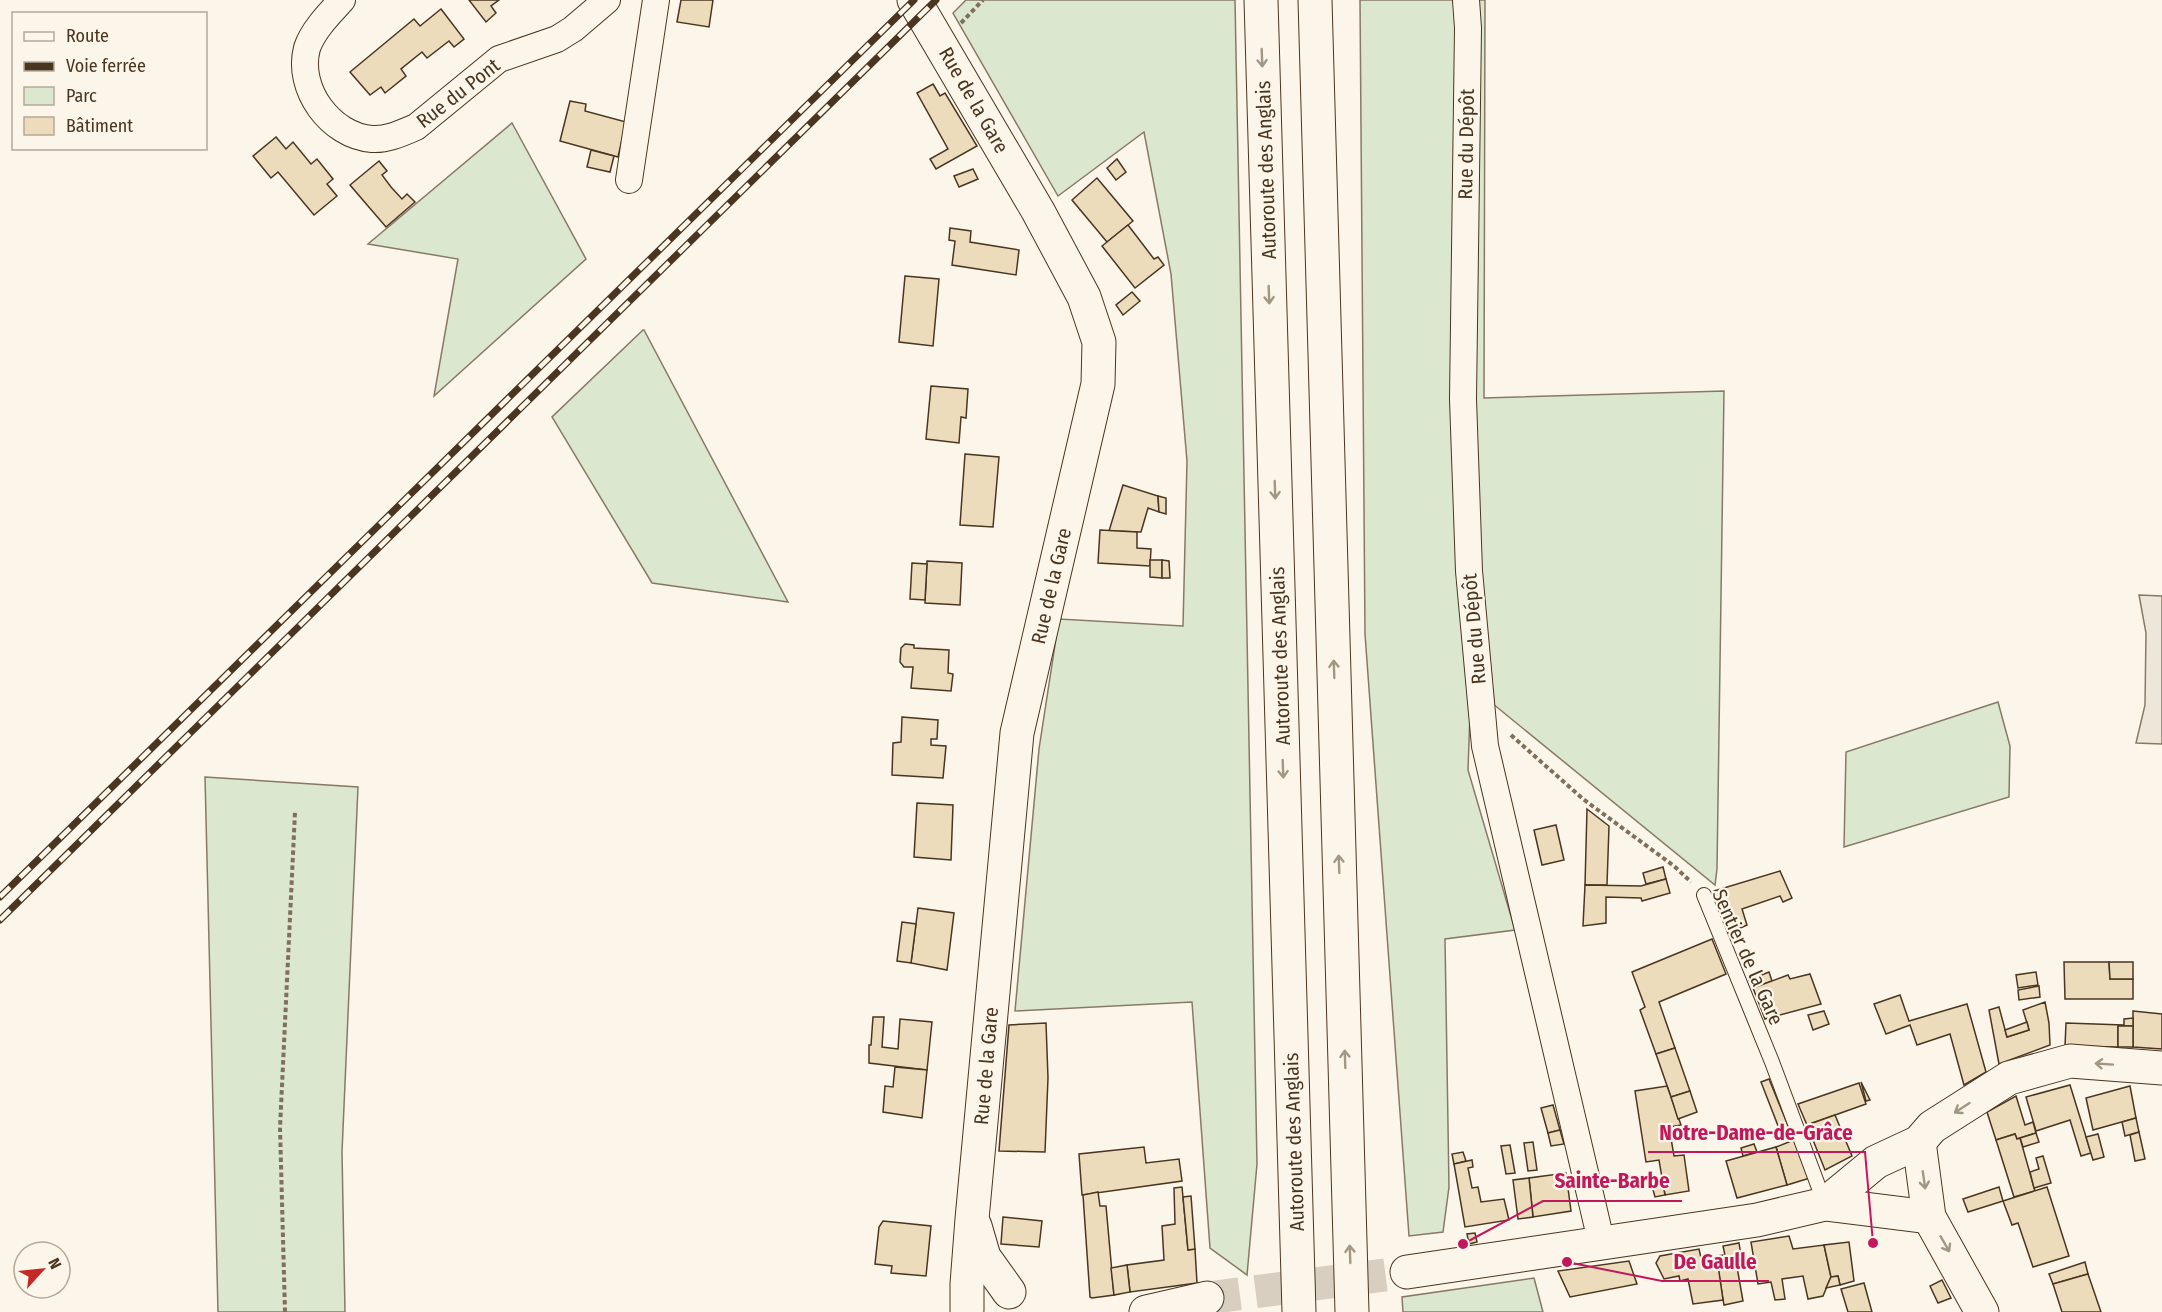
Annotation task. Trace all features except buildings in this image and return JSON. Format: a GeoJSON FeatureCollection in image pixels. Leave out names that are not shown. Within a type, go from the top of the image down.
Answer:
{"type":"FeatureCollection","features":[{"type":"Feature","properties":{"kind":"main road","name":"Rue de la Gare"},"geometry":{"type":"LineString","coordinates":[[914,0],[1038,211],[1084,297],[1099,342],[1098,384],[1017,733],[972,1219],[967,1311]]}},
{"type":"Feature","properties":{"kind":"main road","name":"Autoroute des Anglais"},"geometry":{"type":"LineString","coordinates":[[1261,0],[1299,1312]]}},
{"type":"Feature","properties":{"kind":"main road"},"geometry":{"type":"LineString","coordinates":[[1314,0],[1352,1312]]}},
{"type":"Feature","properties":{"kind":"main road"},"geometry":{"type":"LineString","coordinates":[[1825,1204],[1876,1162],[1918,1142],[1932,1127],[2009,1077],[2070,1061],[2162,1068]]}},
{"type":"Feature","properties":{"kind":"main road"},"geometry":{"type":"LineString","coordinates":[[1918,1142],[1929,1217],[1982,1312]]}},
{"type":"Feature","properties":{"kind":"main road"},"geometry":{"type":"LineString","coordinates":[[1407,1272],[1602,1245],[1757,1220],[1825,1204],[1929,1217]]}},
{"type":"Feature","properties":{"kind":"main road"},"geometry":{"type":"LineString","coordinates":[[972,1219],[984,1257],[1019,1302]]}},
{"type":"Feature","properties":{"kind":"main road"},"geometry":{"type":"LineString","coordinates":[[967,1311],[974,1298],[998,1290],[1019,1302]]}},
{"type":"Feature","properties":{"kind":"main road"},"geometry":{"type":"LineString","coordinates":[[1146,1312],[1208,1298]]}},
{"type":"Feature","properties":{"kind":"street","name":"Rue du Pont"},"geometry":{"type":"LineString","coordinates":[[342,0],[313,35],[305,63],[307,78],[320,110],[336,125],[348,133],[374,139],[402,134],[416,127],[499,59],[557,39],[573,29],[607,0]]}},
{"type":"Feature","properties":{"kind":"street"},"geometry":{"type":"LineString","coordinates":[[629,180],[656,0]]}},
{"type":"Feature","properties":{"kind":"street","name":"Rue du Dépôt"},"geometry":{"type":"LineString","coordinates":[[1466,0],[1468,28],[1463,399],[1469,571],[1480,708],[1485,746],[1602,1245]]}},
{"type":"Feature","properties":{"kind":"lane","name":"Sentier de la Gare"},"geometry":{"type":"LineString","coordinates":[[1704,895],[1773,1062],[1825,1204]]}},
{"type":"Feature","properties":{"kind":"path","name":"Sentier de la Gare"},"geometry":{"type":"LineString","coordinates":[[1480,708],[1583,799],[1674,866],[1704,895]]}},
{"type":"Feature","properties":{"kind":"path"},"geometry":{"type":"LineString","coordinates":[[285,1312],[280,1128],[296,812]]}},
{"type":"Feature","properties":{"kind":"green space"},"geometry":{"type":"Polygon","coordinates":[[[966,0],[1235,0],[1257,1164],[1247,1275],[1210,1248],[1192,1002],[1015,1011],[1039,749],[1059,619],[1183,626],[1187,461],[1171,274],[1144,132],[1058,196],[953,13],[966,0]]]}},
{"type":"Feature","properties":{"kind":"green space"},"geometry":{"type":"Polygon","coordinates":[[[1360,0],[1485,0],[1484,398],[1724,391],[1715,885],[1471,686],[1468,770],[1515,930],[1445,939],[1449,1187],[1443,1232],[1409,1236],[1365,634],[1360,0]]]}},
{"type":"Feature","properties":{"kind":"green space"},"geometry":{"type":"Polygon","coordinates":[[[512,123],[586,259],[434,396],[458,259],[368,244],[512,123]]]}},
{"type":"Feature","properties":{"kind":"green space"},"geometry":{"type":"Polygon","coordinates":[[[643,330],[788,602],[652,583],[552,417],[643,330]]]}},
{"type":"Feature","properties":{"kind":"green space"},"geometry":{"type":"Polygon","coordinates":[[[1998,702],[2010,746],[2009,797],[1844,847],[1846,752],[1998,702]]]}},
{"type":"Feature","properties":{"kind":"green space"},"geometry":{"type":"Polygon","coordinates":[[[205,777],[358,787],[342,1152],[345,1312],[218,1312],[205,777]]]}},
{"type":"Feature","properties":{"kind":"green space"},"geometry":{"type":"Polygon","coordinates":[[[1534,1278],[1543,1312],[1403,1312],[1402,1297],[1534,1278]]]}},
{"type":"Feature","properties":{"kind":"shaded area"},"geometry":{"type":"Polygon","coordinates":[[[2139,595],[2162,596],[2162,744],[2136,743],[2145,705],[2146,633],[2139,595]]]}},
{"type":"Feature","properties":{"kind":"tunnel"},"geometry":{"type":"LineString","coordinates":[[1207,1298],[1407,1272]]}},
{"type":"Feature","properties":{"kind":"railway"},"geometry":{"type":"LineString","coordinates":[[0,897],[914,0]]}},
{"type":"Feature","properties":{"kind":"railway"},"geometry":{"type":"LineString","coordinates":[[0,920],[936,0]]}},
{"type":"Feature","properties":{"kind":"place","name":"Notre-Dame-de-Grâce"},"geometry":{"type":"Point","coordinates":[1873,1243]}},
{"type":"Feature","properties":{"kind":"place","name":"Sainte-Barbe"},"geometry":{"type":"Point","coordinates":[1463,1244]}},
{"type":"Feature","properties":{"kind":"place","name":"De Gaulle"},"geometry":{"type":"Point","coordinates":[1567,1262]}}]}
